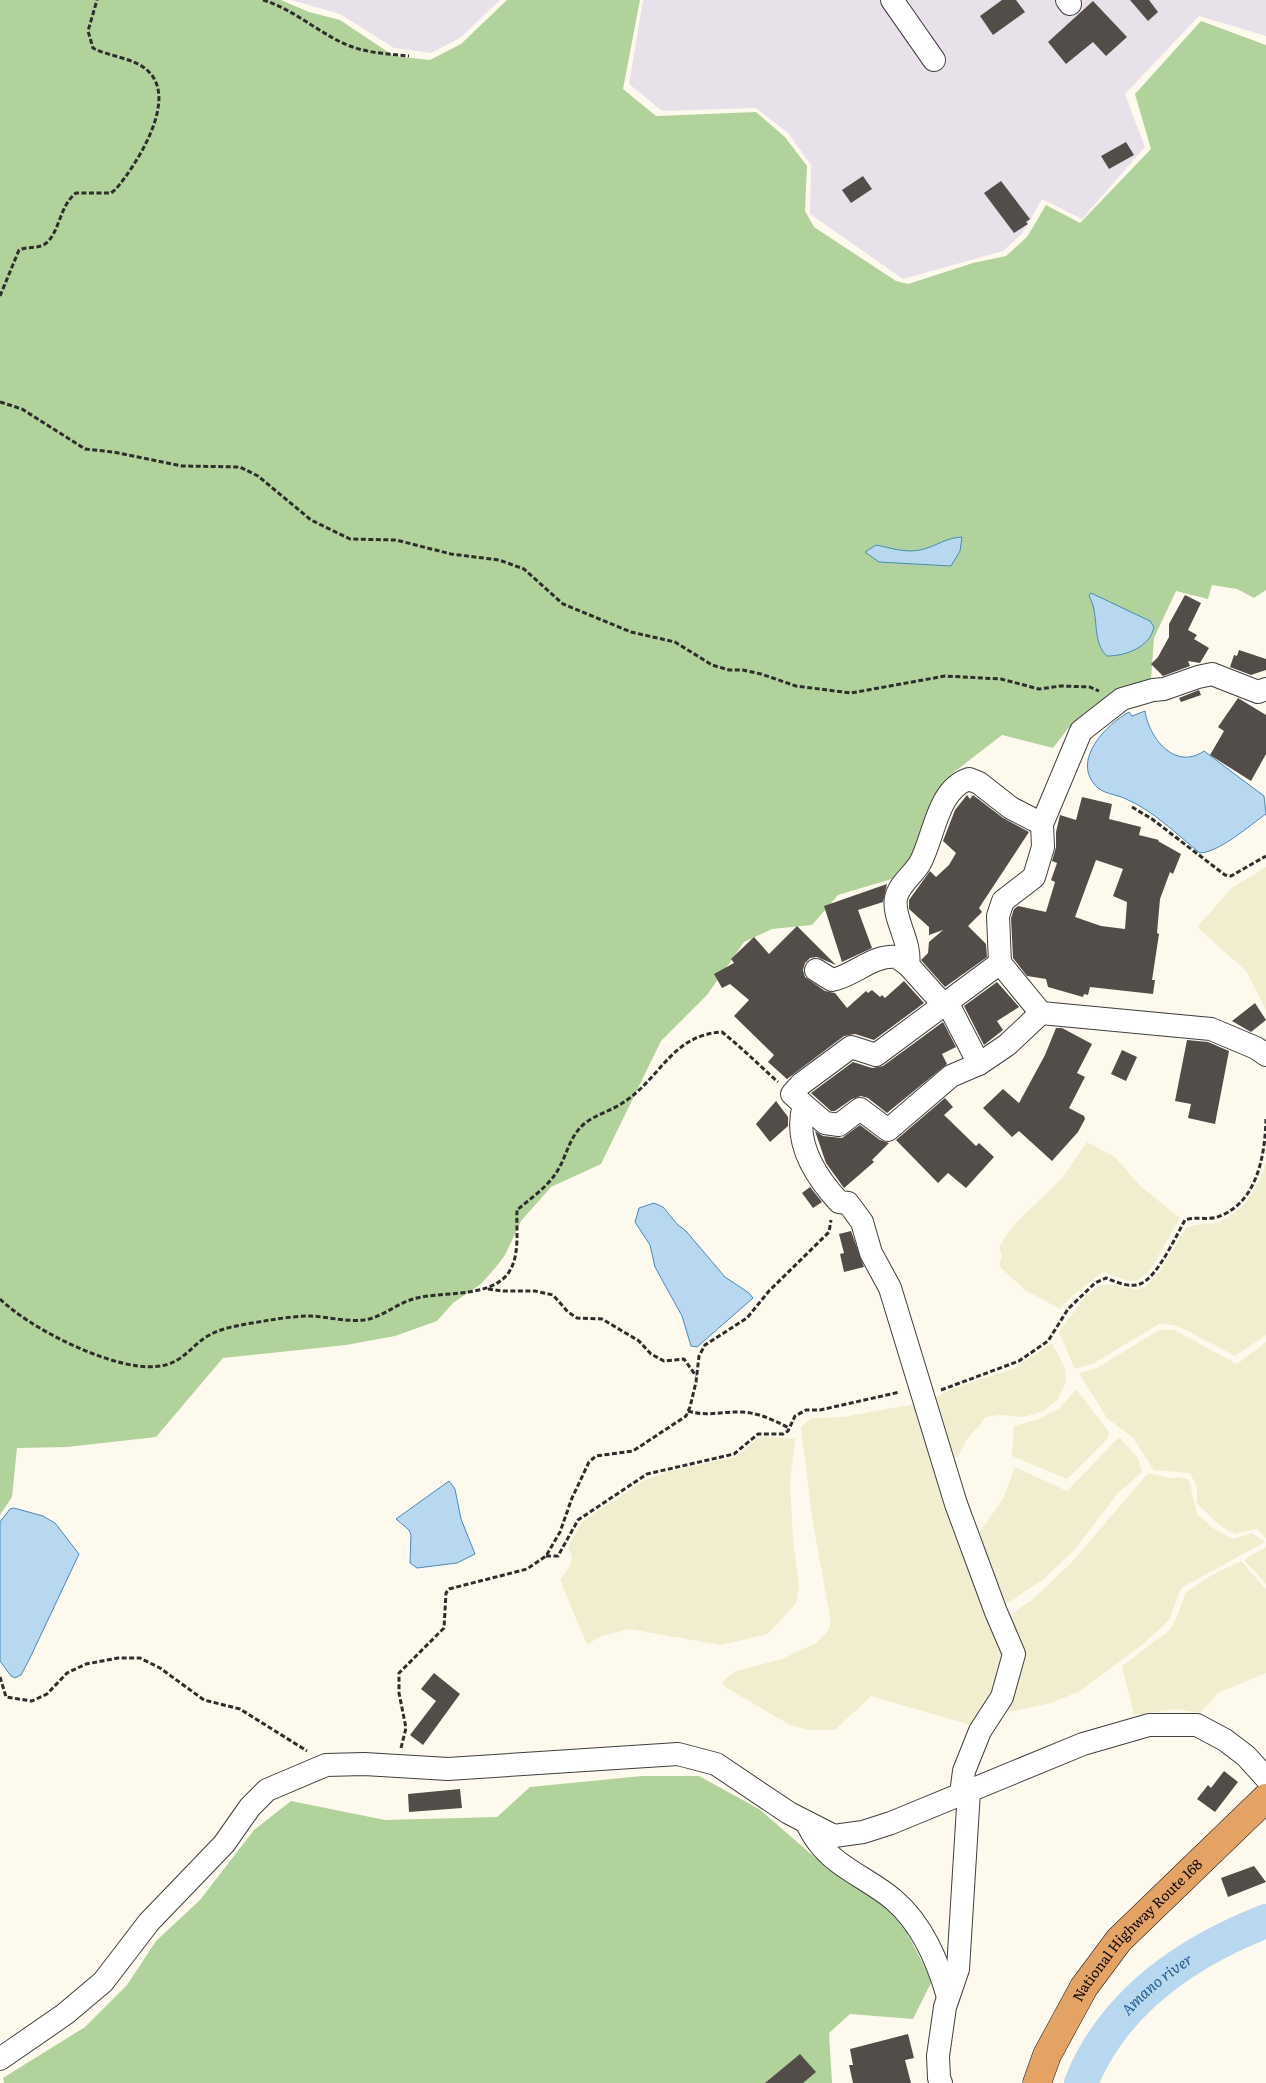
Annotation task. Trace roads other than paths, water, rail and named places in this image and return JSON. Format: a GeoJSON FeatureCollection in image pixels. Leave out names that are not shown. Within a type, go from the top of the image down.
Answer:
{"type":"FeatureCollection","features":[{"type":"Feature","properties":{"kind":"highway","name":"National Highway Route 168"},"geometry":{"type":"LineString","coordinates":[[1037,2083],[1047,2055],[1084,1987],[1119,1940],[1266,1798]]}},
{"type":"Feature","properties":{"kind":"street"},"geometry":{"type":"LineString","coordinates":[[892,0],[934,60]]}},
{"type":"Feature","properties":{"kind":"street"},"geometry":{"type":"LineString","coordinates":[[1266,689],[1258,692],[1212,674],[1164,689],[1153,690],[1122,699],[1082,731],[1042,824],[1042,847],[1034,876],[1003,901],[998,916],[1000,963],[1041,1013],[1211,1029],[1256,1048],[1266,1056]]}},
{"type":"Feature","properties":{"kind":"street"},"geometry":{"type":"LineString","coordinates":[[908,965],[910,956],[896,906],[896,896],[920,864],[937,815],[954,788],[968,779],[979,783],[1011,808],[1042,824]]}},
{"type":"Feature","properties":{"kind":"street"},"geometry":{"type":"LineString","coordinates":[[816,970],[832,980],[841,978],[855,970],[890,956],[897,957],[908,965],[945,1003],[979,1064]]}},
{"type":"Feature","properties":{"kind":"street"},"geometry":{"type":"LineString","coordinates":[[941,2083],[938,2056],[948,1997],[958,1969],[965,1792],[964,1771],[980,1731],[1002,1696],[1014,1654],[996,1612],[956,1504],[890,1288],[871,1253],[862,1222],[848,1203],[839,1202],[823,1185],[813,1168],[799,1122],[798,1100],[801,1084],[851,1047],[876,1055],[1000,963]]}},
{"type":"Feature","properties":{"kind":"street"},"geometry":{"type":"LineString","coordinates":[[798,1100],[825,1123],[839,1125],[860,1109],[888,1130],[951,1076],[979,1064],[1007,1046],[1041,1013]]}},
{"type":"Feature","properties":{"kind":"street"},"geometry":{"type":"LineString","coordinates":[[0,2059],[65,2014],[103,1982],[149,1922],[224,1844],[250,1806],[267,1790],[326,1765],[448,1769],[678,1754],[716,1764],[789,1813],[834,1836],[863,1832],[1083,1744],[1149,1725],[1197,1724],[1225,1740],[1246,1756],[1266,1778]]}},
{"type":"Feature","properties":{"kind":"street"},"geometry":{"type":"LineString","coordinates":[[806,1822],[818,1843],[844,1866],[894,1900],[914,1921],[940,1972],[948,1997]]}},
{"type":"Feature","properties":{"kind":"water"},"geometry":{"type":"Polygon","coordinates":[[[962,537],[960,551],[951,566],[879,562],[865,552],[876,545],[912,551],[962,537]]]}},
{"type":"Feature","properties":{"kind":"water"},"geometry":{"type":"Polygon","coordinates":[[[1091,593],[1150,621],[1154,627],[1148,640],[1129,652],[1107,656],[1102,650],[1097,636],[1094,611],[1089,596],[1091,593]]]}},
{"type":"Feature","properties":{"kind":"water"},"geometry":{"type":"Polygon","coordinates":[[[1145,711],[1152,731],[1165,749],[1183,757],[1193,756],[1204,751],[1264,796],[1266,814],[1225,843],[1200,853],[1146,810],[1126,799],[1098,788],[1089,775],[1088,764],[1095,743],[1111,725],[1129,712],[1132,716],[1145,711]]]}},
{"type":"Feature","properties":{"kind":"water"},"geometry":{"type":"Polygon","coordinates":[[[654,1203],[663,1207],[725,1277],[749,1293],[753,1298],[697,1347],[691,1346],[682,1316],[655,1267],[650,1245],[635,1222],[639,1208],[654,1203]]]}},
{"type":"Feature","properties":{"kind":"water"},"geometry":{"type":"Polygon","coordinates":[[[449,1481],[455,1489],[461,1519],[475,1554],[457,1563],[417,1568],[410,1563],[411,1535],[409,1530],[396,1519],[449,1481]]]}},
{"type":"Feature","properties":{"kind":"water"},"geometry":{"type":"Polygon","coordinates":[[[14,1508],[43,1516],[55,1523],[79,1554],[30,1658],[21,1675],[15,1678],[11,1676],[0,1661],[0,1522],[10,1509],[14,1508]]]}},
{"type":"Feature","properties":{"kind":"waterway","name":"Amano river"},"geometry":{"type":"LineString","coordinates":[[1081,2083],[1095,2054],[1113,2027],[1133,2004],[1156,1983],[1181,1964],[1208,1948],[1266,1921]]}}]}
